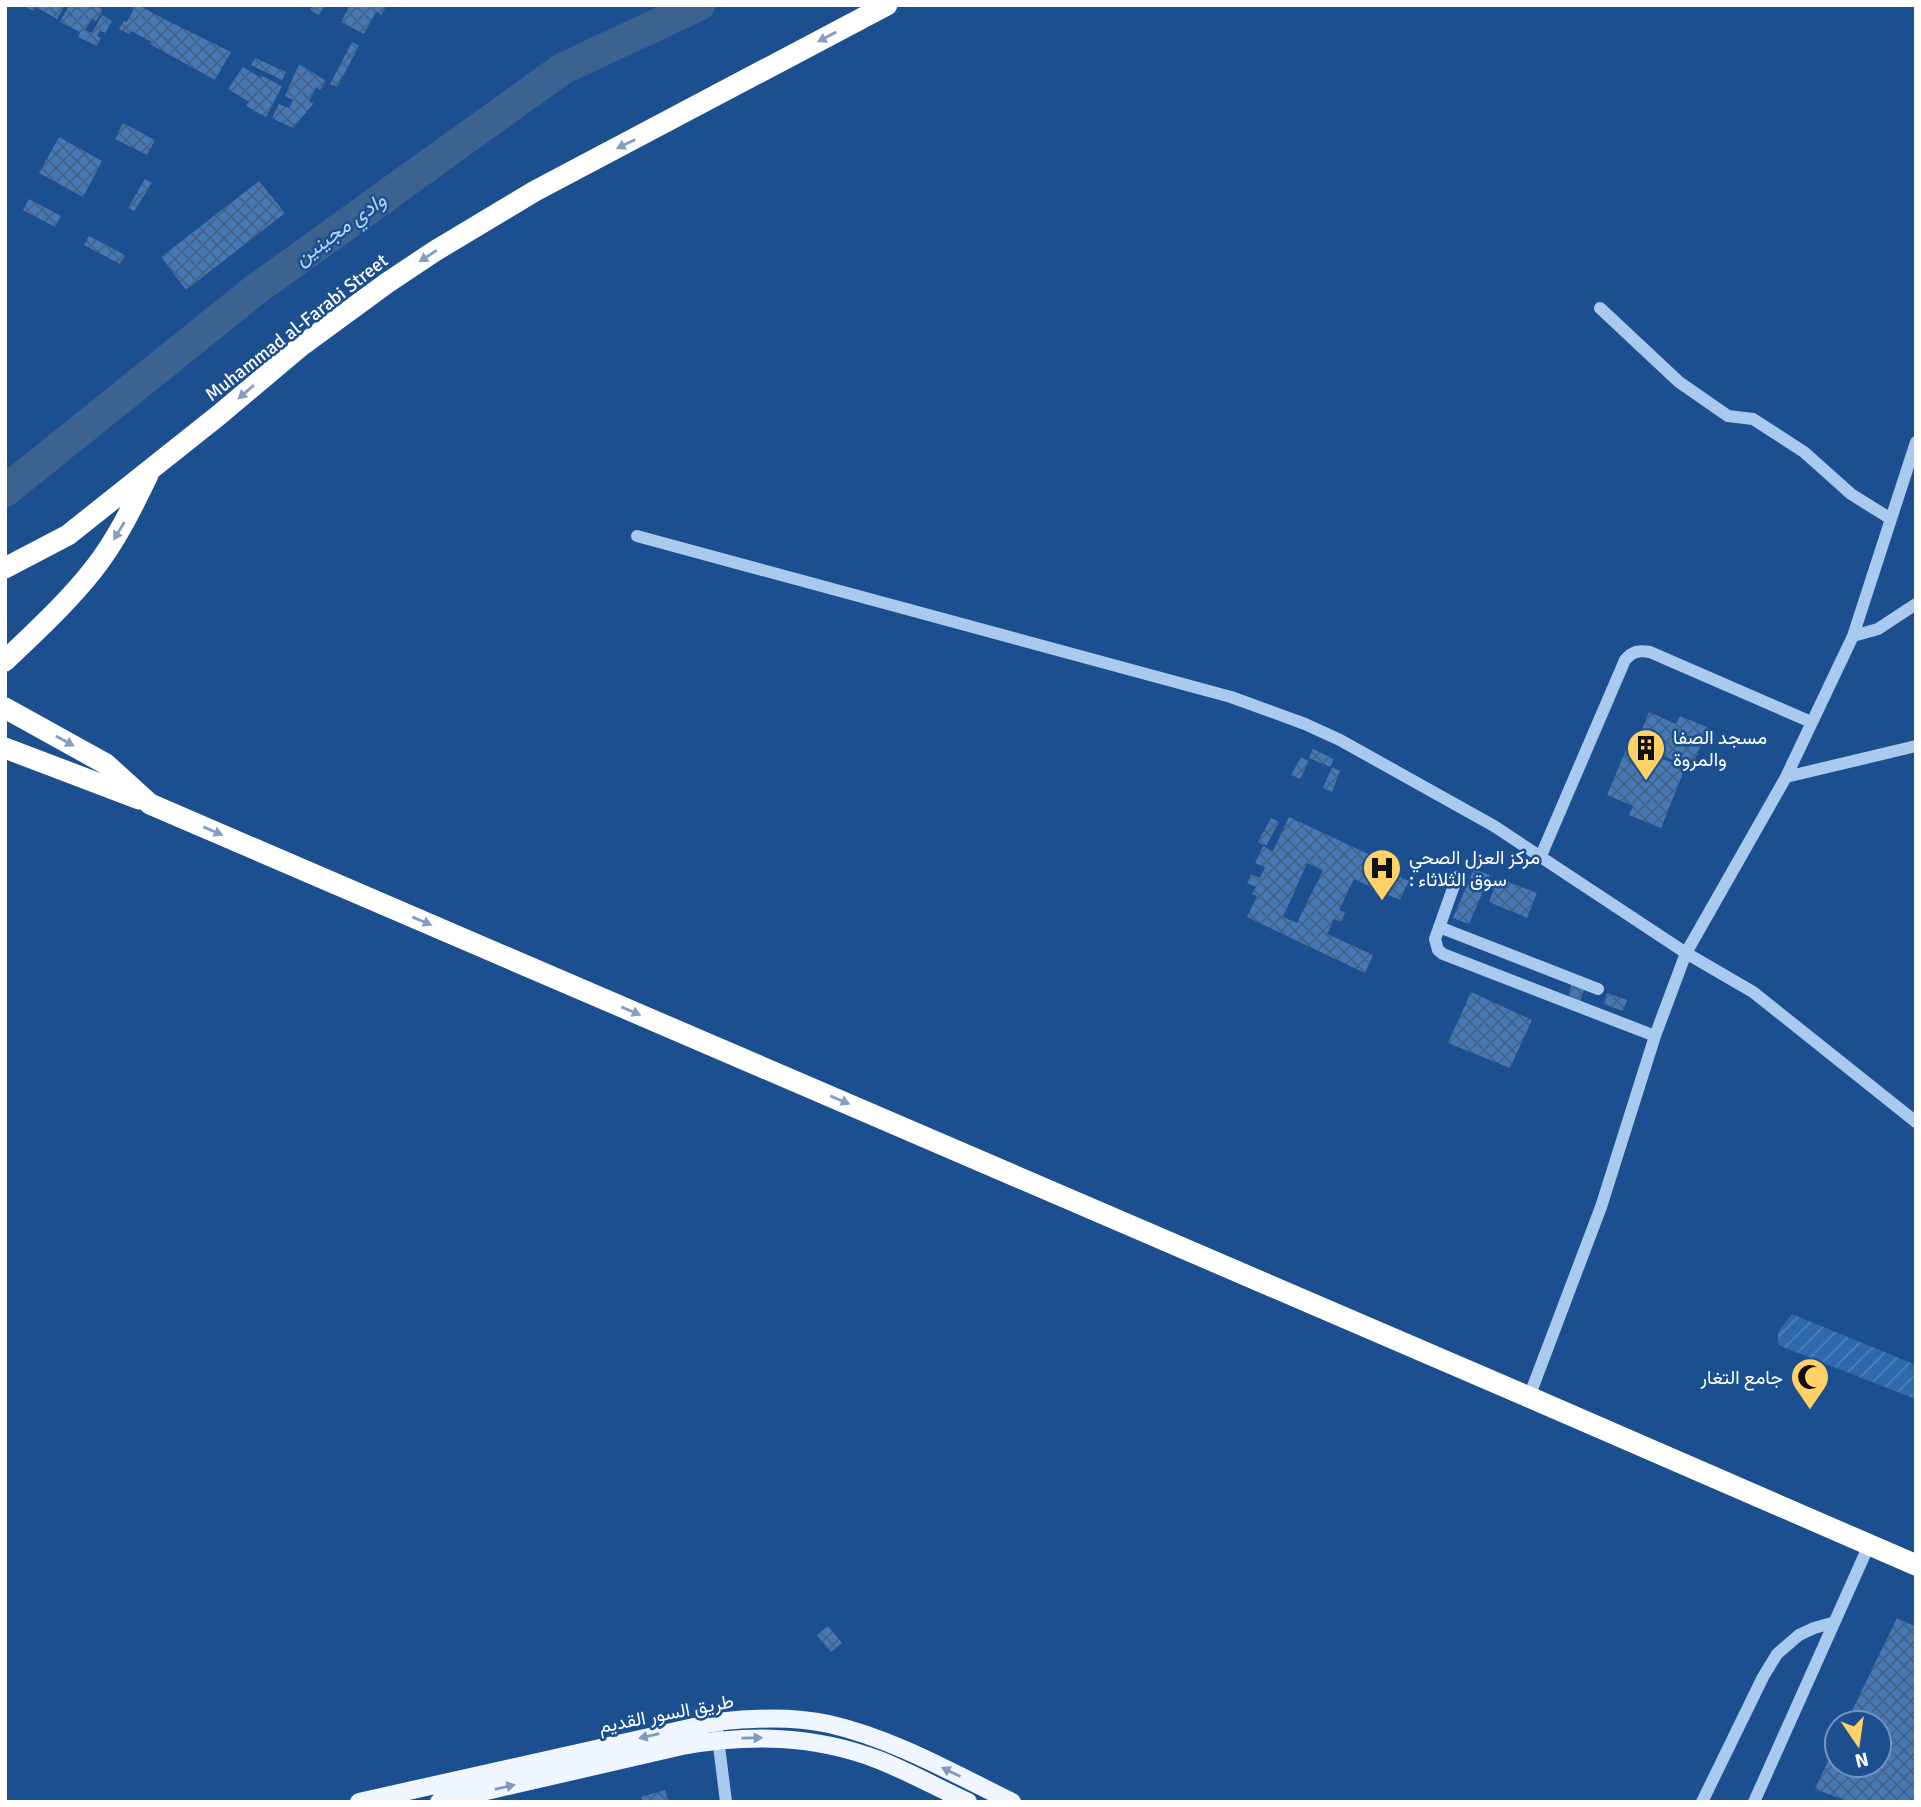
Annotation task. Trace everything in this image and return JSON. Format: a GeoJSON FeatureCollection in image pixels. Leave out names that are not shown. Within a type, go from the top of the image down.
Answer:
{"type":"FeatureCollection","features":[{"type":"Feature","properties":{"kind":"highway","name":"Muhammad al-Farabi Street"},"geometry":{"type":"LineString","coordinates":[[5,568],[68,535],[301,346],[365,298],[435,251],[535,191],[887,5]]}},
{"type":"Feature","properties":{"kind":"highway"},"geometry":{"type":"LineString","coordinates":[[5,661],[93,570],[129,514],[150,470]]}},
{"type":"Feature","properties":{"kind":"highway"},"geometry":{"type":"LineString","coordinates":[[5,708],[106,764],[150,804]]}},
{"type":"Feature","properties":{"kind":"highway"},"geometry":{"type":"LineString","coordinates":[[5,748],[150,804],[1916,1565]]}},
{"type":"Feature","properties":{"kind":"main road","name":"طريق السور القديم"},"geometry":{"type":"LineString","coordinates":[[439,1802],[717,1731],[753,1718],[827,1724],[863,1733],[897,1746],[1013,1802]]}},
{"type":"Feature","properties":{"kind":"main road","name":"طريق السور القديم"},"geometry":{"type":"LineString","coordinates":[[359,1802],[717,1731],[785,1738],[849,1750],[880,1761],[968,1802]]}},
{"type":"Feature","properties":{"kind":"street"},"geometry":{"type":"LineString","coordinates":[[1600,308],[1679,382],[1728,416],[1753,419],[1804,453],[1851,494],[1891,519]]}},
{"type":"Feature","properties":{"kind":"street"},"geometry":{"type":"LineString","coordinates":[[1529,1397],[1601,1207],[1655,1036],[1686,953],[1786,777],[1853,636],[1916,442]]}},
{"type":"Feature","properties":{"kind":"street"},"geometry":{"type":"LineString","coordinates":[[1902,486],[1916,488]]}},
{"type":"Feature","properties":{"kind":"street"},"geometry":{"type":"LineString","coordinates":[[637,536],[1219,693],[1268,709],[1328,735],[1409,777],[1494,826],[1686,953],[1753,992],[1916,1122]]}},
{"type":"Feature","properties":{"kind":"street"},"geometry":{"type":"LineString","coordinates":[[1853,636],[1878,629],[1916,604]]}},
{"type":"Feature","properties":{"kind":"street"},"geometry":{"type":"LineString","coordinates":[[1540,858],[1625,660],[1631,653],[1641,650],[1650,652],[1811,722]]}},
{"type":"Feature","properties":{"kind":"street"},"geometry":{"type":"LineString","coordinates":[[1786,777],[1916,746]]}},
{"type":"Feature","properties":{"kind":"street"},"geometry":{"type":"LineString","coordinates":[[1457,877],[1439,927],[1436,945],[1443,954],[1655,1036]]}},
{"type":"Feature","properties":{"kind":"street"},"geometry":{"type":"LineString","coordinates":[[1439,927],[1598,989]]}},
{"type":"Feature","properties":{"kind":"street"},"geometry":{"type":"LineString","coordinates":[[1754,1802],[1869,1545]]}},
{"type":"Feature","properties":{"kind":"street"},"geometry":{"type":"LineString","coordinates":[[1702,1802],[1777,1654],[1799,1635],[1832,1623]]}},
{"type":"Feature","properties":{"kind":"street"},"geometry":{"type":"LineString","coordinates":[[717,1731],[725,1801]]}},
{"type":"Feature","properties":{"kind":"shaded area"},"geometry":{"type":"Polygon","coordinates":[[[1792,1314],[1916,1365],[1915,1399],[1778,1345],[1778,1332],[1792,1314]]]}},
{"type":"Feature","properties":{"kind":"building"},"geometry":{"type":"Polygon","coordinates":[[[22,5],[65,5],[57,19],[36,7],[33,11],[22,5]]]}},
{"type":"Feature","properties":{"kind":"building"},"geometry":{"type":"Polygon","coordinates":[[[69,5],[87,5],[92,8],[95,5],[103,10],[96,21],[92,19],[85,30],[92,33],[102,15],[112,21],[105,33],[100,31],[97,36],[101,38],[97,46],[78,37],[80,32],[60,22],[69,5]]]}},
{"type":"Feature","properties":{"kind":"building"},"geometry":{"type":"Polygon","coordinates":[[[134,5],[143,5],[142,7],[164,19],[231,52],[215,80],[150,44],[152,42],[131,31],[129,34],[119,29],[124,21],[127,22],[134,5]]]}},
{"type":"Feature","properties":{"kind":"building"},"geometry":{"type":"Polygon","coordinates":[[[313,5],[325,5],[319,15],[310,10],[313,5]]]}},
{"type":"Feature","properties":{"kind":"building"},"geometry":{"type":"Polygon","coordinates":[[[350,5],[387,5],[381,15],[376,12],[364,34],[341,22],[350,5]]]}},
{"type":"Feature","properties":{"kind":"building"},"geometry":{"type":"Polygon","coordinates":[[[352,42],[359,46],[337,87],[330,84],[352,42]]]}},
{"type":"Feature","properties":{"kind":"building"},"geometry":{"type":"Polygon","coordinates":[[[255,58],[286,72],[282,80],[251,65],[255,58]]]}},
{"type":"Feature","properties":{"kind":"building"},"geometry":{"type":"Polygon","coordinates":[[[299,64],[326,81],[320,90],[316,87],[309,102],[314,103],[293,128],[272,118],[279,104],[289,108],[293,100],[285,96],[299,64]]]}},
{"type":"Feature","properties":{"kind":"building"},"geometry":{"type":"Polygon","coordinates":[[[243,67],[282,86],[266,117],[246,106],[249,102],[228,89],[243,67]]]}},
{"type":"Feature","properties":{"kind":"building"},"geometry":{"type":"Polygon","coordinates":[[[123,123],[155,140],[147,155],[115,139],[123,123]]]}},
{"type":"Feature","properties":{"kind":"building"},"geometry":{"type":"Polygon","coordinates":[[[59,137],[102,161],[83,197],[39,173],[59,137]]]}},
{"type":"Feature","properties":{"kind":"building"},"geometry":{"type":"Polygon","coordinates":[[[145,179],[152,183],[134,211],[128,208],[145,179]]]}},
{"type":"Feature","properties":{"kind":"building"},"geometry":{"type":"Polygon","coordinates":[[[259,181],[285,213],[186,290],[161,257],[259,181]]]}},
{"type":"Feature","properties":{"kind":"building"},"geometry":{"type":"Polygon","coordinates":[[[29,199],[61,216],[55,227],[23,210],[29,199]]]}},
{"type":"Feature","properties":{"kind":"building"},"geometry":{"type":"Polygon","coordinates":[[[89,236],[125,255],[120,264],[84,245],[89,236]]]}},
{"type":"Feature","properties":{"kind":"building"},"geometry":{"type":"Polygon","coordinates":[[[1649,712],[1676,724],[1680,716],[1709,728],[1691,768],[1636,744],[1649,712]]]}},
{"type":"Feature","properties":{"kind":"building","name":"مسجد الصفا والمروة"},"geometry":{"type":"Polygon","coordinates":[[[1628,745],[1685,768],[1661,828],[1629,815],[1633,806],[1607,795],[1628,745]]]}},
{"type":"Feature","properties":{"kind":"building"},"geometry":{"type":"Polygon","coordinates":[[[1313,749],[1334,759],[1330,767],[1309,758],[1313,749]]]}},
{"type":"Feature","properties":{"kind":"building"},"geometry":{"type":"Polygon","coordinates":[[[1301,757],[1309,761],[1300,779],[1291,775],[1301,757]]]}},
{"type":"Feature","properties":{"kind":"building"},"geometry":{"type":"Polygon","coordinates":[[[1332,767],[1340,771],[1332,792],[1323,788],[1332,767]]]}},
{"type":"Feature","properties":{"kind":"building"},"geometry":{"type":"Polygon","coordinates":[[[1289,817],[1396,867],[1393,874],[1409,881],[1400,900],[1354,879],[1339,910],[1345,912],[1341,922],[1334,919],[1327,934],[1373,955],[1365,973],[1247,917],[1257,896],[1252,894],[1256,887],[1247,883],[1251,874],[1260,878],[1265,867],[1255,863],[1263,846],[1273,851],[1289,817]],[[1307,863],[1283,917],[1297,923],[1323,870],[1307,863]]]}},
{"type":"Feature","properties":{"kind":"building"},"geometry":{"type":"Polygon","coordinates":[[[1271,818],[1279,822],[1266,846],[1258,842],[1271,818]]]}},
{"type":"Feature","properties":{"kind":"building"},"geometry":{"type":"Polygon","coordinates":[[[1474,869],[1490,875],[1469,924],[1453,918],[1474,869]]]}},
{"type":"Feature","properties":{"kind":"building"},"geometry":{"type":"Polygon","coordinates":[[[1498,878],[1537,893],[1527,918],[1489,902],[1498,878]]]}},
{"type":"Feature","properties":{"kind":"building"},"geometry":{"type":"Polygon","coordinates":[[[1573,981],[1586,985],[1580,1001],[1568,996],[1573,981]]]}},
{"type":"Feature","properties":{"kind":"building"},"geometry":{"type":"Polygon","coordinates":[[[1471,992],[1532,1020],[1510,1068],[1448,1043],[1471,992]]]}},
{"type":"Feature","properties":{"kind":"building"},"geometry":{"type":"Polygon","coordinates":[[[1607,993],[1627,1000],[1623,1011],[1604,1004],[1607,993]]]}},
{"type":"Feature","properties":{"kind":"building"},"geometry":{"type":"Polygon","coordinates":[[[1897,1618],[1916,1627],[1916,1802],[1850,1802],[1815,1789],[1823,1772],[1823,1779],[1893,1779],[1893,1709],[1853,1709],[1897,1618]]]}},
{"type":"Feature","properties":{"kind":"building"},"geometry":{"type":"Polygon","coordinates":[[[828,1626],[842,1643],[831,1652],[817,1635],[828,1626]]]}},
{"type":"Feature","properties":{"kind":"building"},"geometry":{"type":"Polygon","coordinates":[[[665,1790],[669,1802],[643,1802],[641,1797],[665,1790]]]}},
{"type":"Feature","properties":{"kind":"waterway","name":"وادي مجينين"},"geometry":{"type":"LineString","coordinates":[[5,491],[255,290],[562,69],[699,5]]}},
{"type":"Feature","properties":{"kind":"place","name":"مسجد الصفا والمروة"},"geometry":{"type":"Point","coordinates":[1646,782]}},
{"type":"Feature","properties":{"kind":"place","name":"مركز العزل الصحي : سوق الثلاثاء"},"geometry":{"type":"Point","coordinates":[1382,902]}},
{"type":"Feature","properties":{"kind":"place","name":"جامع التغار"},"geometry":{"type":"Point","coordinates":[1810,1411]}}]}
